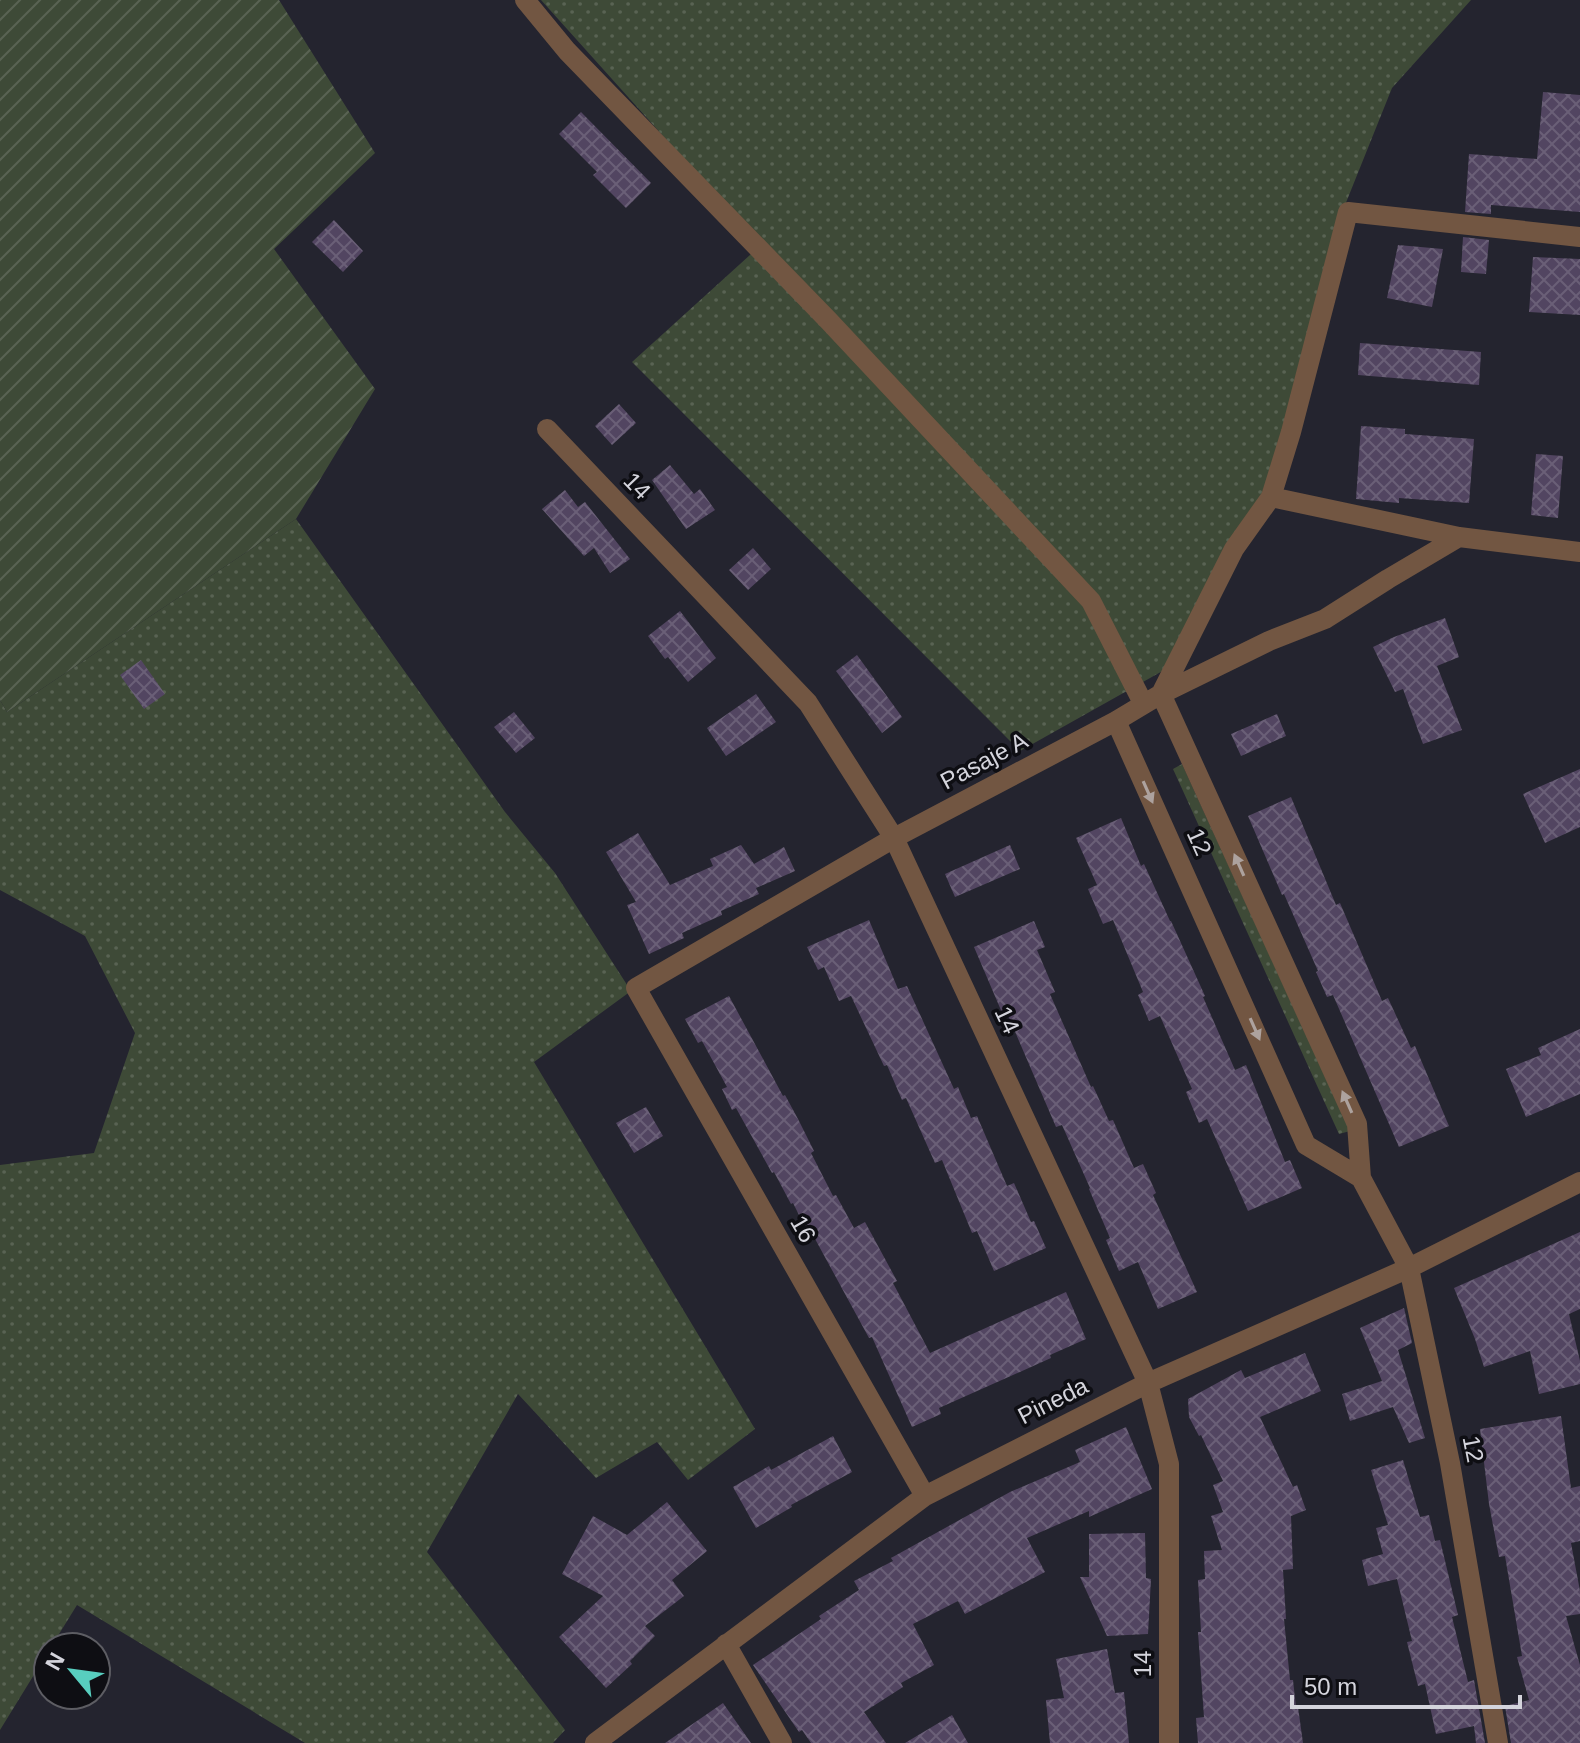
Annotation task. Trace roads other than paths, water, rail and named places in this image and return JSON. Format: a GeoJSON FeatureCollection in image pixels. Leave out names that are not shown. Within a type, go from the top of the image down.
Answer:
{"type":"FeatureCollection","features":[{"type":"Feature","properties":{"kind":"street","name":"12"},"geometry":{"type":"LineString","coordinates":[[525,0],[567,51],[818,309],[1091,601],[1152,699],[1357,1124],[1361,1178],[1409,1268],[1450,1463],[1498,1743]]}},
{"type":"Feature","properties":{"kind":"street","name":"Pasaje A"},"geometry":{"type":"LineString","coordinates":[[636,988],[894,838],[1152,699],[1234,549],[1271,497],[1348,212],[1580,237]]}},
{"type":"Feature","properties":{"kind":"street","name":"14"},"geometry":{"type":"LineString","coordinates":[[547,429],[808,703],[894,838],[1148,1383],[1169,1464],[1169,1743]]}},
{"type":"Feature","properties":{"kind":"street"},"geometry":{"type":"LineString","coordinates":[[1271,497],[1459,537],[1580,552]]}},
{"type":"Feature","properties":{"kind":"street"},"geometry":{"type":"LineString","coordinates":[[1152,699],[1269,641],[1325,619],[1459,537]]}},
{"type":"Feature","properties":{"kind":"street","name":"12"},"geometry":{"type":"LineString","coordinates":[[1116,721],[1306,1145],[1361,1178]]}},
{"type":"Feature","properties":{"kind":"street","name":"16"},"geometry":{"type":"LineString","coordinates":[[636,988],[925,1496]]}},
{"type":"Feature","properties":{"kind":"street","name":"Pineda"},"geometry":{"type":"LineString","coordinates":[[595,1743],[925,1496],[1148,1383],[1409,1268],[1580,1182]]}},
{"type":"Feature","properties":{"kind":"street"},"geometry":{"type":"LineString","coordinates":[[726,1644],[782,1743]]}}]}
